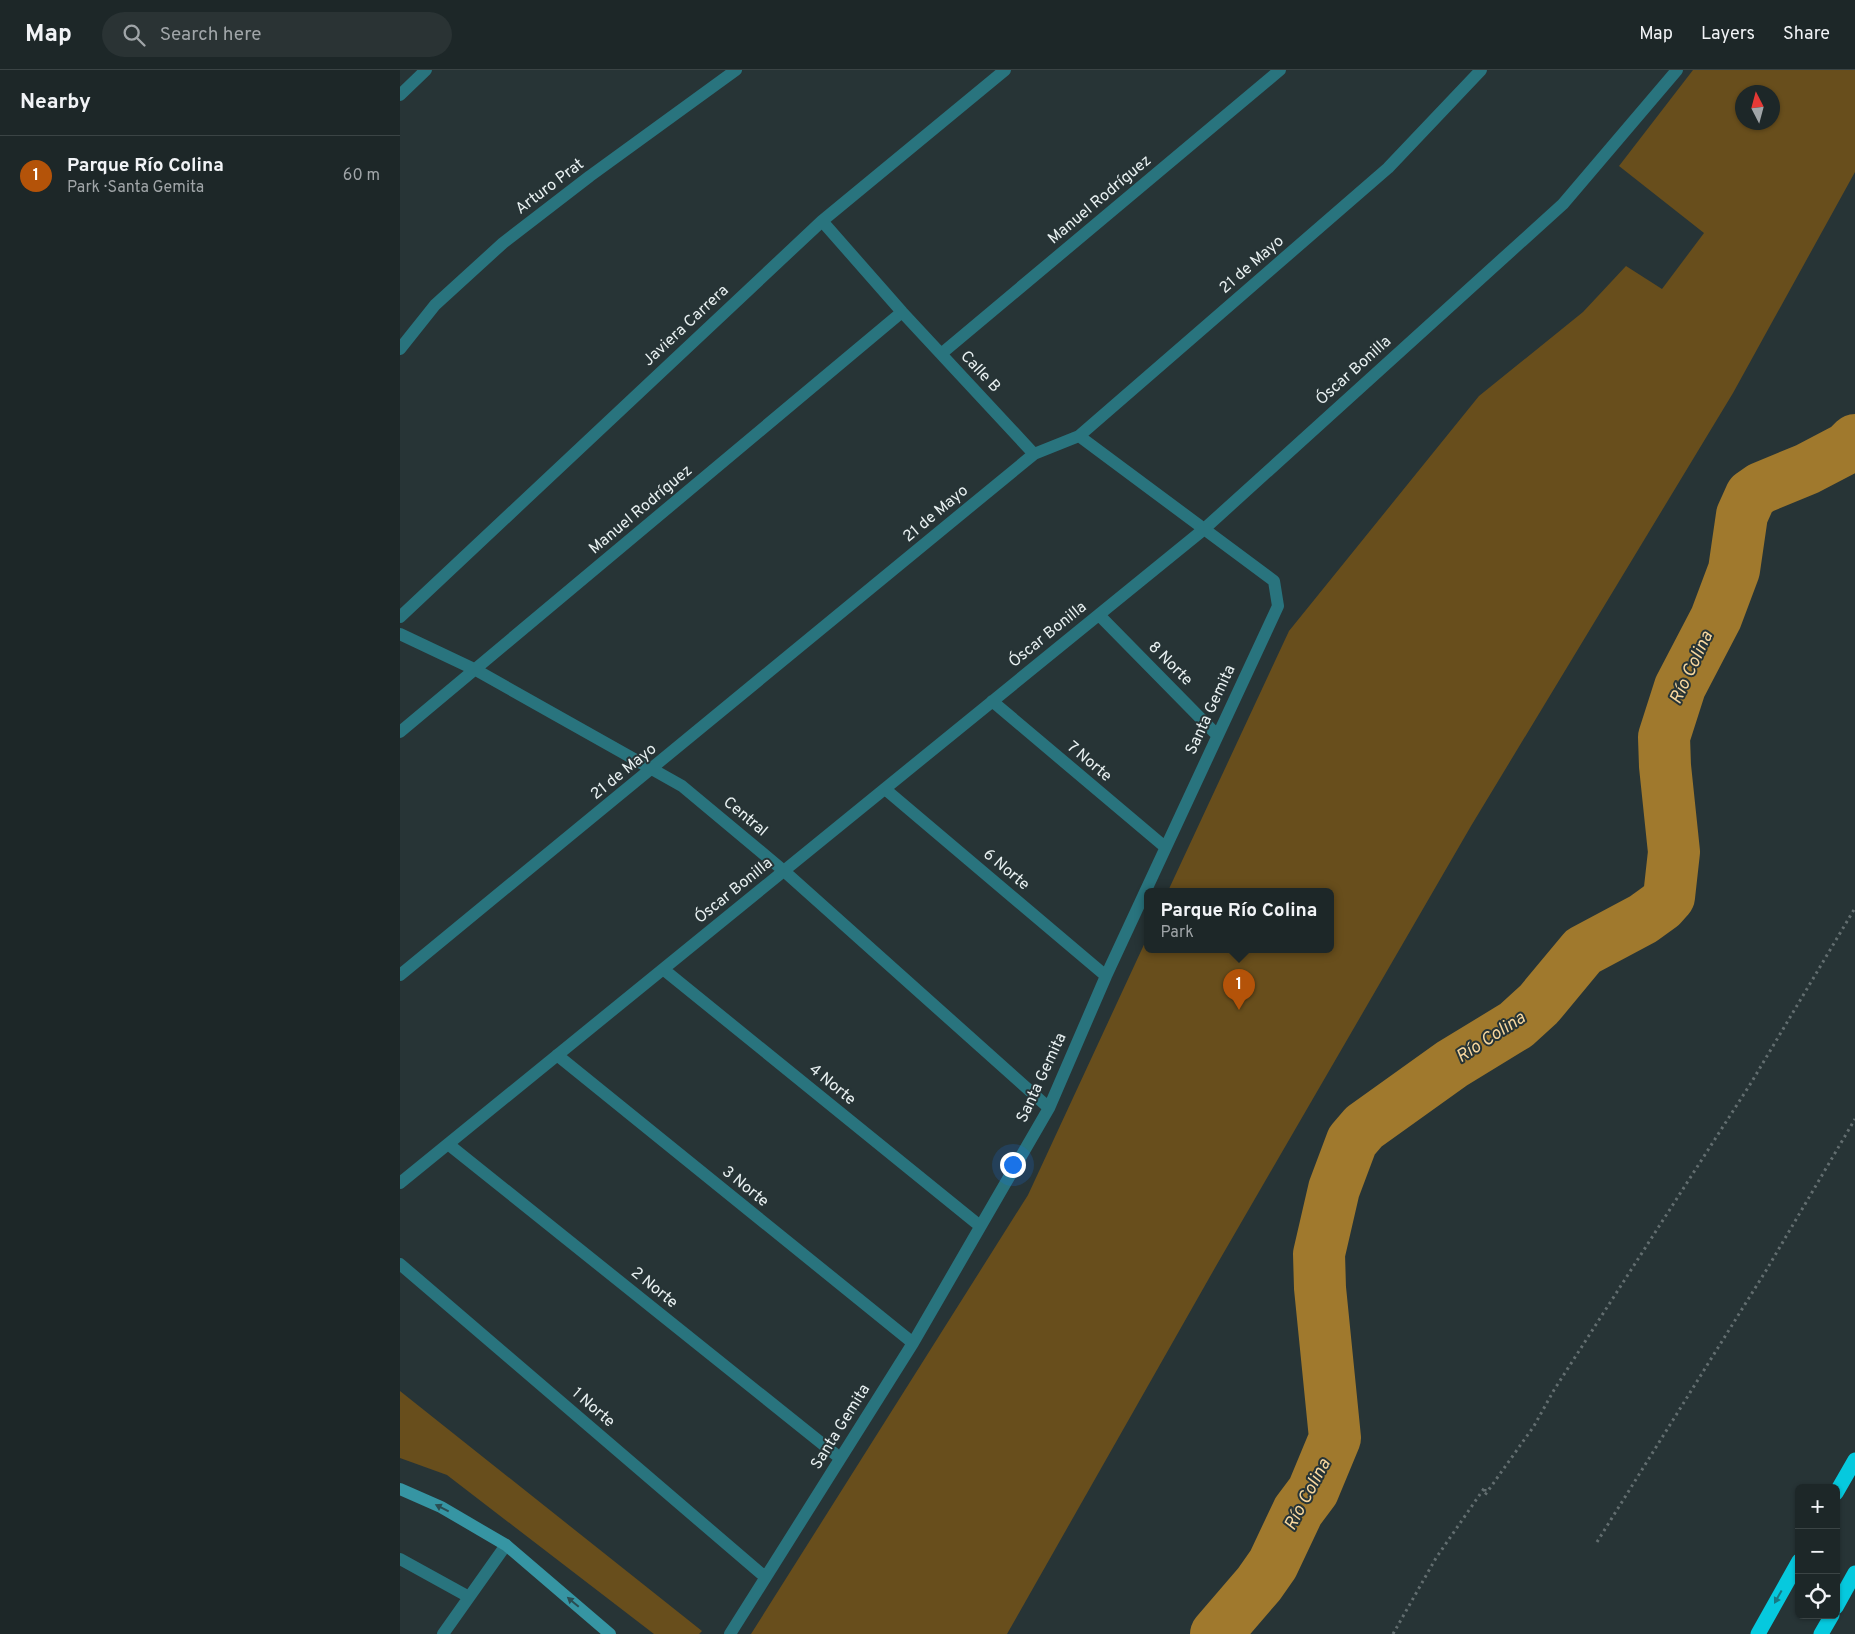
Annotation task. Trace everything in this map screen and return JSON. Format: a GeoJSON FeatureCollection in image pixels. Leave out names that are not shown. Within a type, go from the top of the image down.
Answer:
{"type":"FeatureCollection","features":[{"type":"Feature","properties":{"kind":"highway"},"geometry":{"type":"LineString","coordinates":[[1840,1486],[1855,1460]]}},
{"type":"Feature","properties":{"kind":"highway"},"geometry":{"type":"LineString","coordinates":[[1758,1634],[1795,1567]]}},
{"type":"Feature","properties":{"kind":"highway"},"geometry":{"type":"LineString","coordinates":[[1840,1600],[1855,1573]]}},
{"type":"Feature","properties":{"kind":"highway"},"geometry":{"type":"LineString","coordinates":[[1821,1634],[1830,1619]]}},
{"type":"Feature","properties":{"kind":"main road"},"geometry":{"type":"LineString","coordinates":[[400,1489],[441,1507],[506,1545],[610,1634]]}},
{"type":"Feature","properties":{"kind":"street"},"geometry":{"type":"LineString","coordinates":[[400,95],[426,70]]}},
{"type":"Feature","properties":{"kind":"street","name":"Arturo Prat"},"geometry":{"type":"LineString","coordinates":[[400,349],[435,305],[503,243],[590,176],[736,70]]}},
{"type":"Feature","properties":{"kind":"street","name":"Javiera Carrera"},"geometry":{"type":"LineString","coordinates":[[400,617],[822,221],[1005,70]]}},
{"type":"Feature","properties":{"kind":"street","name":"Manuel Rodríguez"},"geometry":{"type":"LineString","coordinates":[[941,354],[1280,70]]}},
{"type":"Feature","properties":{"kind":"street","name":"21 de Mayo"},"geometry":{"type":"LineString","coordinates":[[400,975],[1034,454],[1079,436],[1388,168],[1481,70]]}},
{"type":"Feature","properties":{"kind":"street","name":"Óscar Bonilla"},"geometry":{"type":"LineString","coordinates":[[400,1183],[1203,530],[1562,204],[1677,70]]}},
{"type":"Feature","properties":{"kind":"street","name":"Calle B"},"geometry":{"type":"LineString","coordinates":[[822,221],[902,312],[1034,454]]}},
{"type":"Feature","properties":{"kind":"street","name":"Manuel Rodríguez"},"geometry":{"type":"LineString","coordinates":[[400,732],[902,312]]}},
{"type":"Feature","properties":{"kind":"street","name":"Santa Gemita"},"geometry":{"type":"LineString","coordinates":[[1079,436],[1274,582],[1278,606],[1146,888]]}},
{"type":"Feature","properties":{"kind":"street","name":"8 Norte"},"geometry":{"type":"LineString","coordinates":[[1099,615],[1218,735]]}},
{"type":"Feature","properties":{"kind":"street","name":"Central"},"geometry":{"type":"LineString","coordinates":[[400,634],[476,670],[682,786],[784,871],[1049,1108]]}},
{"type":"Feature","properties":{"kind":"street","name":"7 Norte"},"geometry":{"type":"LineString","coordinates":[[992,702],[1165,847]]}},
{"type":"Feature","properties":{"kind":"street","name":"6 Norte"},"geometry":{"type":"LineString","coordinates":[[885,789],[1106,976]]}},
{"type":"Feature","properties":{"kind":"street","name":"Santa Gemita"},"geometry":{"type":"LineString","coordinates":[[730,1634],[913,1343],[1049,1108],[1144,893]]}},
{"type":"Feature","properties":{"kind":"street","name":"4 Norte"},"geometry":{"type":"LineString","coordinates":[[663,969],[980,1226]]}},
{"type":"Feature","properties":{"kind":"street","name":"3 Norte"},"geometry":{"type":"LineString","coordinates":[[557,1055],[913,1343]]}},
{"type":"Feature","properties":{"kind":"street","name":"2 Norte"},"geometry":{"type":"LineString","coordinates":[[448,1144],[840,1458]]}},
{"type":"Feature","properties":{"kind":"street","name":"1 Norte"},"geometry":{"type":"LineString","coordinates":[[400,1264],[765,1577]]}},
{"type":"Feature","properties":{"kind":"street"},"geometry":{"type":"LineString","coordinates":[[443,1634],[506,1545]]}},
{"type":"Feature","properties":{"kind":"street"},"geometry":{"type":"LineString","coordinates":[[400,1560],[469,1597]]}},
{"type":"Feature","properties":{"kind":"path"},"geometry":{"type":"LineString","coordinates":[[1393,1634],[1423,1579],[1484,1487],[1485,1495],[1534,1426],[1554,1390],[1751,1083],[1855,908]]}},
{"type":"Feature","properties":{"kind":"path"},"geometry":{"type":"LineString","coordinates":[[1596,1542],[1762,1277],[1855,1119]]}},
{"type":"Feature","properties":{"kind":"shaded area"},"geometry":{"type":"Polygon","coordinates":[[[1693,70],[1855,70],[1855,172],[1733,393],[1471,826],[1216,1266],[1007,1634],[751,1634],[1028,1195],[1144,945],[1144,953],[1334,953],[1334,888],[1169,888],[1289,631],[1479,396],[1583,312],[1626,266],[1662,289],[1704,233],[1619,166],[1693,70]]]}},
{"type":"Feature","properties":{"kind":"shaded area"},"geometry":{"type":"Polygon","coordinates":[[[400,1391],[702,1631],[699,1634],[654,1634],[447,1475],[400,1458],[400,1391]]]}},
{"type":"Feature","properties":{"kind":"waterway","name":"Río Colina"},"geometry":{"type":"LineString","coordinates":[[1216,1634],[1259,1584],[1273,1564],[1298,1511],[1313,1491],[1335,1438],[1320,1288],[1319,1254],[1334,1189],[1352,1141],[1364,1127],[1452,1064],[1516,1025],[1539,1004],[1583,951],[1643,919],[1661,906],[1669,897],[1674,852],[1665,766],[1664,737],[1680,687],[1716,618],[1734,570],[1742,515],[1751,495],[1761,488],[1807,469],[1847,448],[1855,440]]}},
{"type":"Feature","properties":{"kind":"place","name":"Parque Río Colina"},"geometry":{"type":"Point","coordinates":[1239,1010]}}]}
